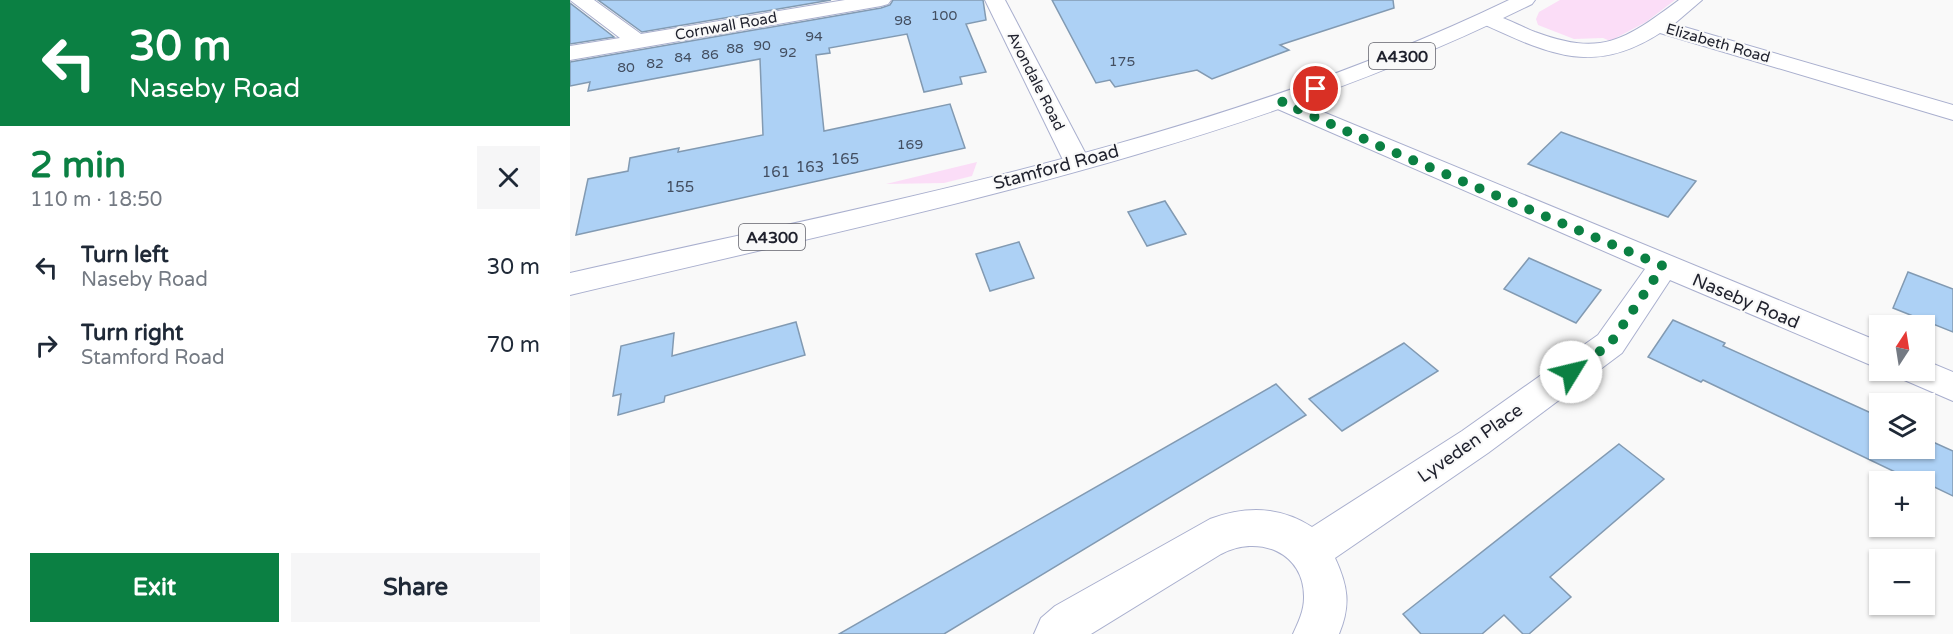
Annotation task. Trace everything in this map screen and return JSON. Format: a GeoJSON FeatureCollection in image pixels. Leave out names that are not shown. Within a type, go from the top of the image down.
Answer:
{"type":"FeatureCollection","features":[{"type":"Feature","properties":{"kind":"street"},"geometry":{"type":"LineString","coordinates":[[580,0],[627,32],[636,42]]}},
{"type":"Feature","properties":{"kind":"street","name":"Cornwall Road"},"geometry":{"type":"LineString","coordinates":[[570,53],[881,0]]}},
{"type":"Feature","properties":{"kind":"street","name":"Avondale Road"},"geometry":{"type":"LineString","coordinates":[[995,0],[1077,162]]}},
{"type":"Feature","properties":{"kind":"street","name":"Stamford Road"},"geometry":{"type":"LineString","coordinates":[[570,284],[975,189],[1077,162],[1282,102],[1411,52],[1488,19],[1525,0]]}},
{"type":"Feature","properties":{"kind":"street"},"geometry":{"type":"LineString","coordinates":[[1659,26],[1692,0]]}},
{"type":"Feature","properties":{"kind":"street","name":"Elizabeth Road"},"geometry":{"type":"LineString","coordinates":[[1488,19],[1546,45],[1583,52],[1608,51],[1625,46],[1659,26],[1953,113]]}},
{"type":"Feature","properties":{"kind":"street","name":"Naseby Road"},"geometry":{"type":"LineString","coordinates":[[1282,102],[1384,148],[1869,351]]}},
{"type":"Feature","properties":{"kind":"street","name":"Lyveden Place"},"geometry":{"type":"LineString","coordinates":[[1310,551],[1474,442],[1610,344],[1663,266]]}},
{"type":"Feature","properties":{"kind":"street"},"geometry":{"type":"LineString","coordinates":[[1935,379],[1953,387]]}},
{"type":"Feature","properties":{"kind":"street"},"geometry":{"type":"LineString","coordinates":[[1057,634],[1071,621],[1216,536],[1245,527],[1274,529],[1294,537],[1310,551],[1322,575],[1328,602],[1316,634]]}},
{"type":"Feature","properties":{"kind":"shaded area"},"geometry":{"type":"Polygon","coordinates":[[[1560,0],[1675,0],[1646,22],[1610,41],[1603,38],[1574,39],[1538,25],[1536,19],[1539,12],[1560,0]]]}},
{"type":"Feature","properties":{"kind":"shaded area"},"geometry":{"type":"Polygon","coordinates":[[[977,162],[972,176],[944,183],[886,184],[977,162]]]}},
{"type":"Feature","properties":{"kind":"building"},"geometry":{"type":"Polygon","coordinates":[[[598,0],[831,0],[642,32],[598,0]]]}},
{"type":"Feature","properties":{"kind":"building"},"geometry":{"type":"Polygon","coordinates":[[[893,0],[983,0],[986,20],[966,24],[986,72],[960,77],[962,84],[924,92],[907,34],[829,48],[830,53],[816,55],[824,131],[950,104],[965,148],[576,235],[588,179],[628,171],[630,158],[679,148],[678,152],[763,135],[760,59],[588,91],[590,82],[570,86],[570,62],[881,8],[890,5],[893,0]]]}},
{"type":"Feature","properties":{"kind":"building"},"geometry":{"type":"Polygon","coordinates":[[[1052,0],[1393,0],[1394,8],[1280,45],[1289,50],[1212,79],[1197,70],[1115,87],[1110,80],[1096,83],[1052,0]]]}},
{"type":"Feature","properties":{"kind":"building"},"geometry":{"type":"Polygon","coordinates":[[[570,3],[614,37],[570,44],[570,3]]]}},
{"type":"Feature","properties":{"kind":"building"},"geometry":{"type":"Polygon","coordinates":[[[1561,132],[1696,181],[1668,217],[1528,164],[1561,132]]]}},
{"type":"Feature","properties":{"kind":"building"},"geometry":{"type":"Polygon","coordinates":[[[1165,201],[1186,234],[1147,246],[1128,212],[1165,201]]]}},
{"type":"Feature","properties":{"kind":"building"},"geometry":{"type":"Polygon","coordinates":[[[1019,242],[1034,278],[990,291],[976,254],[1019,242]]]}},
{"type":"Feature","properties":{"kind":"building"},"geometry":{"type":"Polygon","coordinates":[[[1529,258],[1601,290],[1576,323],[1504,289],[1529,258]]]}},
{"type":"Feature","properties":{"kind":"building"},"geometry":{"type":"Polygon","coordinates":[[[1908,272],[1953,289],[1953,332],[1935,325],[1935,315],[1910,315],[1893,308],[1908,272]]]}},
{"type":"Feature","properties":{"kind":"building"},"geometry":{"type":"Polygon","coordinates":[[[1673,320],[1725,343],[1723,346],[1869,412],[1869,459],[1935,459],[1935,443],[1953,451],[1953,496],[1935,487],[1935,471],[1893,471],[1703,380],[1701,382],[1648,357],[1673,320]]]}},
{"type":"Feature","properties":{"kind":"building"},"geometry":{"type":"Polygon","coordinates":[[[796,322],[805,355],[665,396],[664,402],[618,415],[621,394],[613,396],[621,346],[674,333],[672,356],[796,322]]]}},
{"type":"Feature","properties":{"kind":"building"},"geometry":{"type":"Polygon","coordinates":[[[1404,343],[1438,371],[1342,431],[1309,399],[1404,343]]]}},
{"type":"Feature","properties":{"kind":"building"},"geometry":{"type":"Polygon","coordinates":[[[1276,384],[1306,415],[944,634],[839,634],[1276,384]]]}},
{"type":"Feature","properties":{"kind":"building"},"geometry":{"type":"Polygon","coordinates":[[[1619,444],[1664,479],[1550,577],[1571,597],[1529,634],[1523,634],[1504,615],[1482,634],[1421,634],[1403,614],[1619,444]]]}},
{"type":"Feature","properties":{"kind":"route"},"geometry":{"type":"LineString","coordinates":[[1316,89],[1282,102],[1384,148],[1663,266],[1610,344],[1571,372]]}}]}
